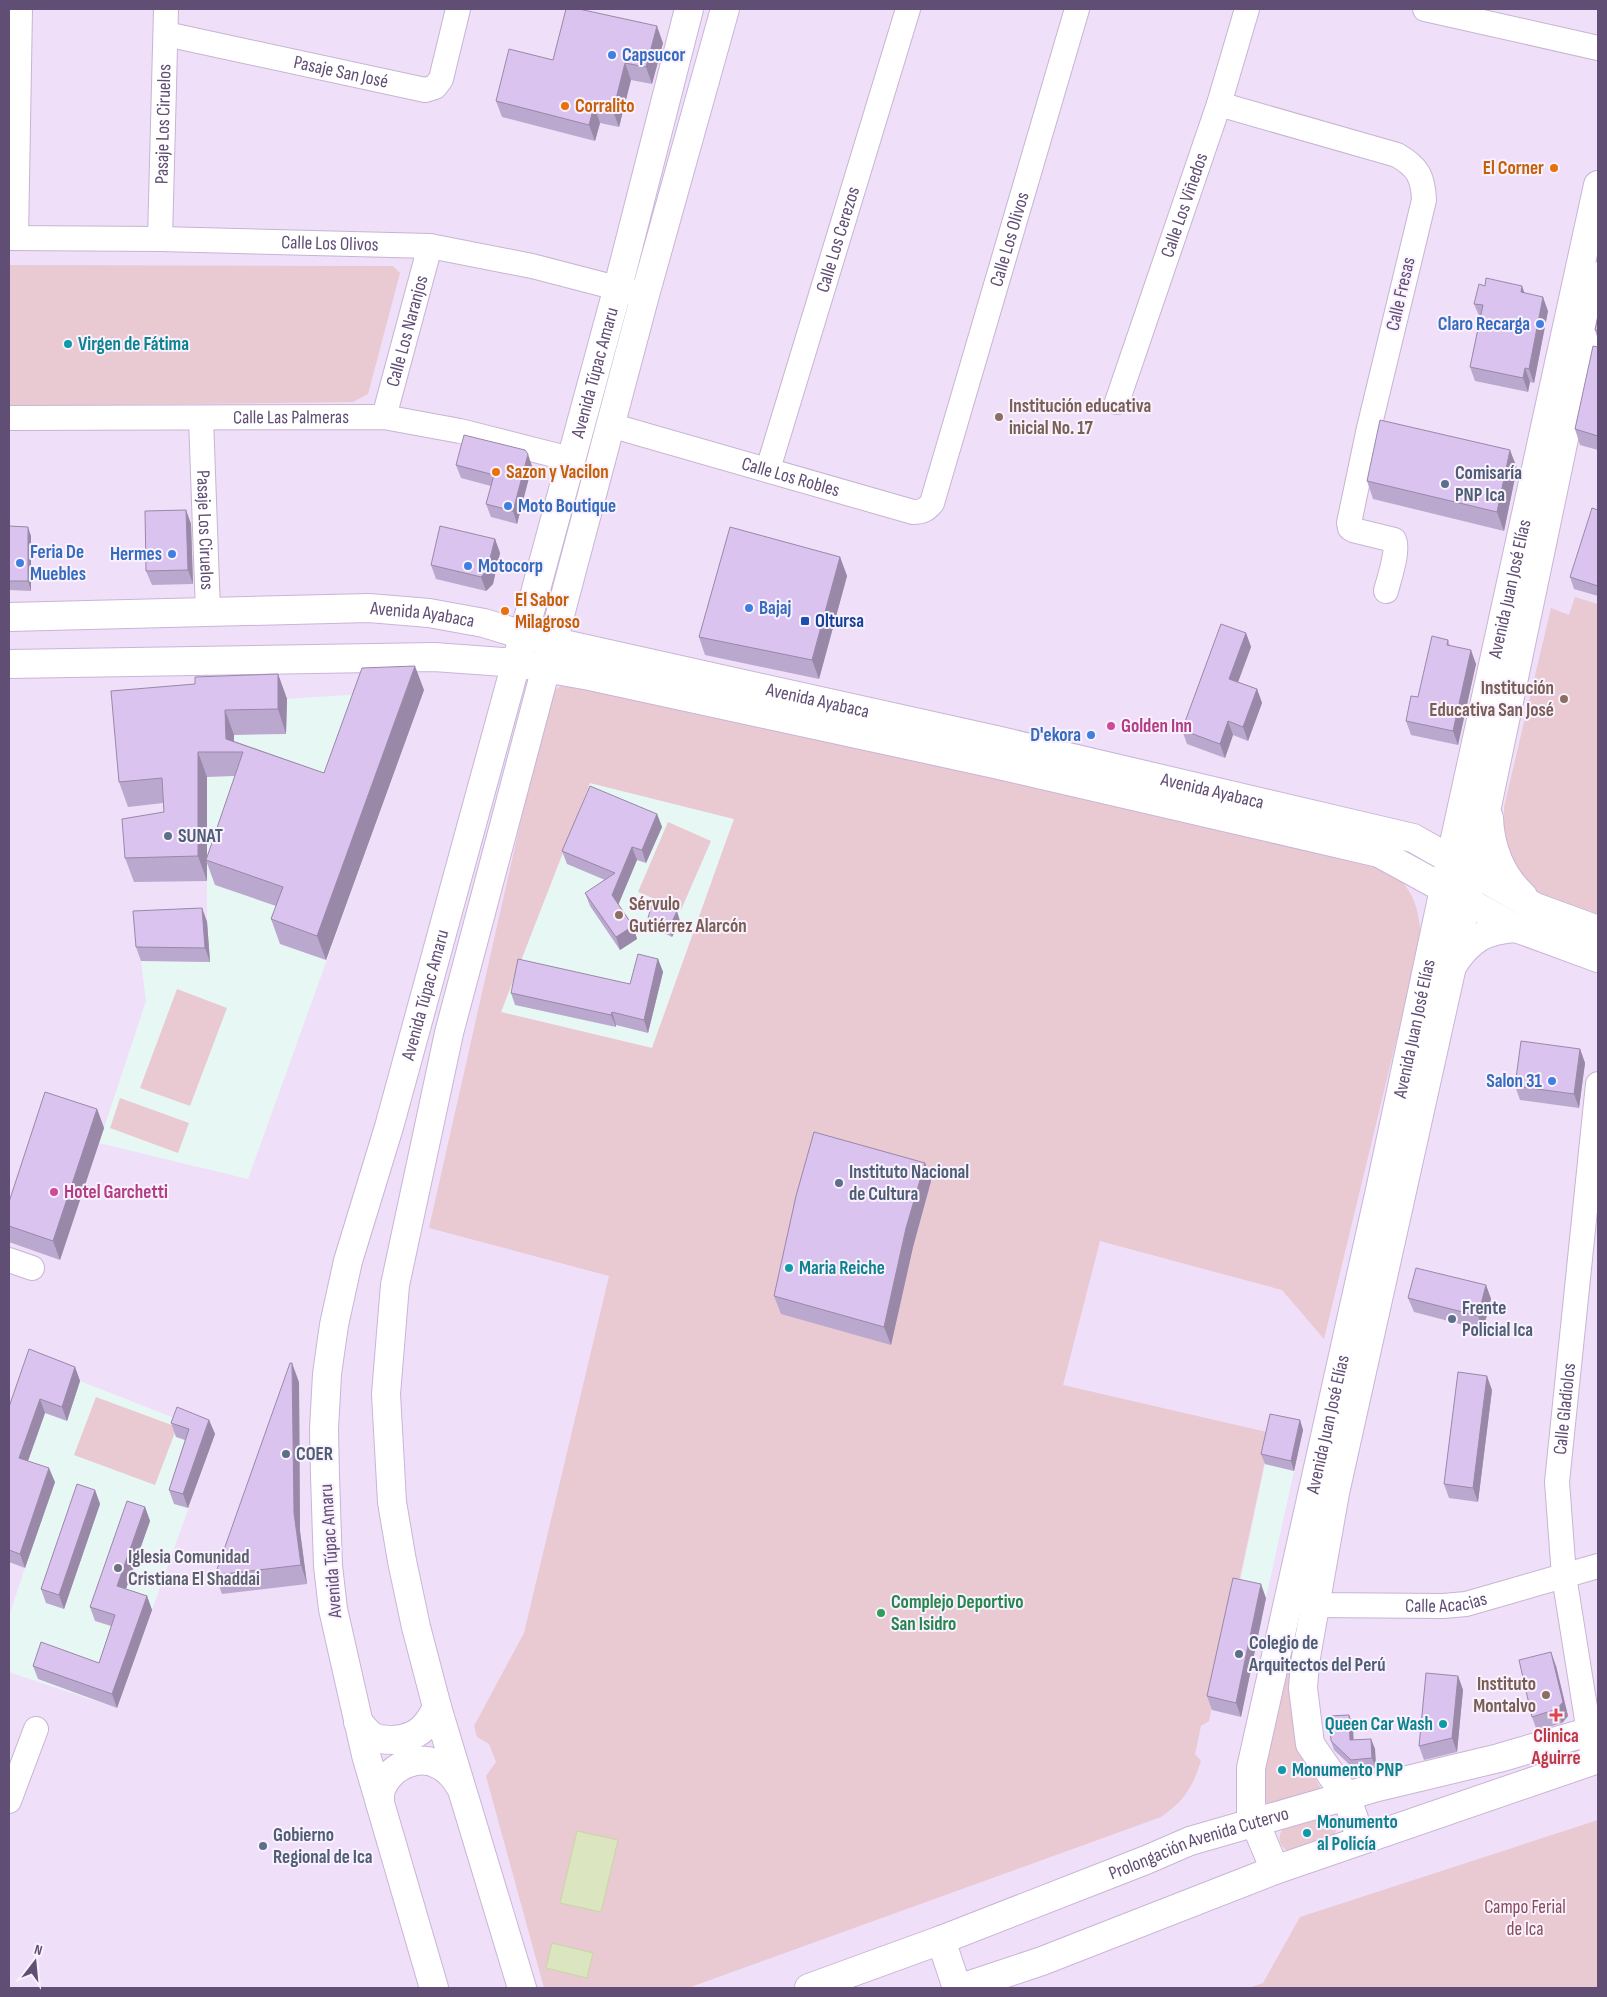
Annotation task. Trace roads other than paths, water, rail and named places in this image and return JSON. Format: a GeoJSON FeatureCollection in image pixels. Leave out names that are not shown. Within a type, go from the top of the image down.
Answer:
{"type":"FeatureCollection","features":[{"type":"Feature","properties":{"kind":"street"},"geometry":{"type":"LineString","coordinates":[[12,238],[20,9]]}},
{"type":"Feature","properties":{"kind":"street","name":"Pasaje Los Ciruelos"},"geometry":{"type":"LineString","coordinates":[[160,239],[166,9]]}},
{"type":"Feature","properties":{"kind":"street","name":"Pasaje San José"},"geometry":{"type":"LineString","coordinates":[[166,34],[425,90],[435,87],[441,79],[458,9]]}},
{"type":"Feature","properties":{"kind":"street","name":"Avenida Túpac Amaru"},"geometry":{"type":"LineString","coordinates":[[434,1988],[358,1722],[333,1609],[328,1566],[324,1429],[327,1374],[334,1325],[348,1261],[417,1025],[516,663],[618,287],[689,9]]}},
{"type":"Feature","properties":{"kind":"street","name":"Avenida Túpac Amaru"},"geometry":{"type":"LineString","coordinates":[[522,1988],[437,1707],[416,1628],[393,1510],[388,1454],[386,1394],[395,1285],[449,1033],[645,295],[725,9]]}},
{"type":"Feature","properties":{"kind":"street","name":"Calle Los Cerezos"},"geometry":{"type":"LineString","coordinates":[[768,469],[908,9]]}},
{"type":"Feature","properties":{"kind":"street","name":"Calle Los Olivos"},"geometry":{"type":"LineString","coordinates":[[941,468],[1077,9]]}},
{"type":"Feature","properties":{"kind":"street","name":"Calle Los Viñedos"},"geometry":{"type":"LineString","coordinates":[[1117,402],[1219,104],[1246,9]]}},
{"type":"Feature","properties":{"kind":"street"},"geometry":{"type":"LineString","coordinates":[[1425,9],[1459,13],[1598,48]]}},
{"type":"Feature","properties":{"kind":"street","name":"Calle Fresas"},"geometry":{"type":"LineString","coordinates":[[1219,104],[1397,155],[1410,162],[1418,173],[1423,186],[1424,200],[1369,428],[1349,524],[1353,530],[1394,540],[1396,544],[1395,551],[1386,591]]}},
{"type":"Feature","properties":{"kind":"street","name":"Avenida Juan José Elías"},"geometry":{"type":"LineString","coordinates":[[1477,796],[1598,186]]}},
{"type":"Feature","properties":{"kind":"street","name":"Calle Los Olivos"},"geometry":{"type":"LineString","coordinates":[[12,238],[160,239],[430,246],[532,266],[645,295]]}},
{"type":"Feature","properties":{"kind":"street","name":"Calle Los Naranjos"},"geometry":{"type":"LineString","coordinates":[[384,417],[430,246]]}},
{"type":"Feature","properties":{"kind":"street","name":"Avenida Juan José Elías"},"geometry":{"type":"LineString","coordinates":[[1275,1870],[1254,1824],[1251,1813],[1251,1768],[1335,1493],[1452,967],[1455,895],[1598,276]]}},
{"type":"Feature","properties":{"kind":"street","name":"Calle Las Palmeras"},"geometry":{"type":"LineString","coordinates":[[9,418],[384,417],[460,431],[570,459]]}},
{"type":"Feature","properties":{"kind":"street","name":"Pasaje Los Ciruelos"},"geometry":{"type":"LineString","coordinates":[[201,418],[208,612]]}},
{"type":"Feature","properties":{"kind":"street","name":"Calle Los Robles"},"geometry":{"type":"LineString","coordinates":[[610,425],[913,512],[921,512],[932,503],[941,468]]}},
{"type":"Feature","properties":{"kind":"street","name":"Avenida Ayabaca"},"geometry":{"type":"LineString","coordinates":[[9,617],[368,608],[429,613],[484,623],[523,635],[1000,741],[1413,838],[1535,907],[1598,930]]}},
{"type":"Feature","properties":{"kind":"street","name":"Avenida Ayabaca"},"geometry":{"type":"LineString","coordinates":[[9,664],[434,657],[516,663],[547,668],[995,764],[1379,853],[1516,928],[1598,958]]}},
{"type":"Feature","properties":{"kind":"street"},"geometry":{"type":"LineString","coordinates":[[1413,838],[1431,831],[1450,820],[1458,810],[1477,796],[1489,827],[1498,861],[1513,886],[1535,907]]}},
{"type":"Feature","properties":{"kind":"street"},"geometry":{"type":"LineString","coordinates":[[1379,853],[1420,888],[1432,918],[1432,943]]}},
{"type":"Feature","properties":{"kind":"street","name":"Avenida Juan José Elías"},"geometry":{"type":"LineString","coordinates":[[1361,1839],[1346,1796],[1310,1744],[1303,1688],[1305,1663],[1302,1601],[1380,1190],[1432,943],[1455,895]]}},
{"type":"Feature","properties":{"kind":"street"},"geometry":{"type":"LineString","coordinates":[[1452,967],[1462,951],[1484,934],[1497,929],[1516,928]]}},
{"type":"Feature","properties":{"kind":"street"},"geometry":{"type":"LineString","coordinates":[[417,1025],[449,1033]]}},
{"type":"Feature","properties":{"kind":"street","name":"Calle Gladiolos"},"geometry":{"type":"LineString","coordinates":[[1596,1760],[1594,1730],[1564,1576],[1557,1482],[1597,1099]]}},
{"type":"Feature","properties":{"kind":"street"},"geometry":{"type":"LineString","coordinates":[[9,1260],[32,1268]]}},
{"type":"Feature","properties":{"kind":"street","name":"Calle Acacias"},"geometry":{"type":"LineString","coordinates":[[1302,1601],[1443,1606],[1466,1604],[1598,1566]]}},
{"type":"Feature","properties":{"kind":"street"},"geometry":{"type":"LineString","coordinates":[[358,1722],[372,1736],[387,1740],[406,1739],[420,1733],[430,1722],[437,1707]]}},
{"type":"Feature","properties":{"kind":"street"},"geometry":{"type":"LineString","coordinates":[[9,1801],[36,1729]]}},
{"type":"Feature","properties":{"kind":"street","name":"Prolongación Avenida Cutervo"},"geometry":{"type":"LineString","coordinates":[[809,1988],[941,1940],[1190,1841],[1346,1796],[1499,1758],[1594,1730]]}},
{"type":"Feature","properties":{"kind":"street"},"geometry":{"type":"LineString","coordinates":[[380,1803],[382,1788],[389,1776],[413,1760],[426,1760],[440,1765],[451,1773],[460,1786]]}},
{"type":"Feature","properties":{"kind":"street"},"geometry":{"type":"LineString","coordinates":[[941,1940],[959,1988],[1042,1961],[1275,1870],[1361,1839],[1596,1760]]}},
{"type":"Feature","properties":{"kind":"place","name":"Capsucor"},"geometry":{"type":"Point","coordinates":[612,55]}},
{"type":"Feature","properties":{"kind":"place","name":"Corralito"},"geometry":{"type":"Point","coordinates":[565,106]}},
{"type":"Feature","properties":{"kind":"place","name":"El Corner"},"geometry":{"type":"Point","coordinates":[1554,168]}},
{"type":"Feature","properties":{"kind":"place","name":"Claro Recarga"},"geometry":{"type":"Point","coordinates":[1540,324]}},
{"type":"Feature","properties":{"kind":"place","name":"Virgen de Fátima"},"geometry":{"type":"Point","coordinates":[68,344]}},
{"type":"Feature","properties":{"kind":"place","name":"Institución educativa inicial No. 17"},"geometry":{"type":"Point","coordinates":[999,417]}},
{"type":"Feature","properties":{"kind":"place","name":"Sazon y Vacilon"},"geometry":{"type":"Point","coordinates":[496,472]}},
{"type":"Feature","properties":{"kind":"place","name":"Comisaría PNP Ica"},"geometry":{"type":"Point","coordinates":[1445,484]}},
{"type":"Feature","properties":{"kind":"place","name":"Moto Boutique"},"geometry":{"type":"Point","coordinates":[508,506]}},
{"type":"Feature","properties":{"kind":"place","name":"Hermes"},"geometry":{"type":"Point","coordinates":[172,554]}},
{"type":"Feature","properties":{"kind":"place","name":"Feria De Muebles"},"geometry":{"type":"Point","coordinates":[20,563]}},
{"type":"Feature","properties":{"kind":"place","name":"Motocorp"},"geometry":{"type":"Point","coordinates":[468,566]}},
{"type":"Feature","properties":{"kind":"place","name":"Bajaj"},"geometry":{"type":"Point","coordinates":[749,608]}},
{"type":"Feature","properties":{"kind":"place","name":"El Sabor Milagroso"},"geometry":{"type":"Point","coordinates":[505,611]}},
{"type":"Feature","properties":{"kind":"place","name":"Oltursa"},"geometry":{"type":"Point","coordinates":[805,621]}},
{"type":"Feature","properties":{"kind":"place","name":"Institución Educativa San José"},"geometry":{"type":"Point","coordinates":[1564,699]}},
{"type":"Feature","properties":{"kind":"place","name":"Golden Inn"},"geometry":{"type":"Point","coordinates":[1111,726]}},
{"type":"Feature","properties":{"kind":"place","name":"D'ekora"},"geometry":{"type":"Point","coordinates":[1091,735]}},
{"type":"Feature","properties":{"kind":"place","name":"SUNAT"},"geometry":{"type":"Point","coordinates":[168,836]}},
{"type":"Feature","properties":{"kind":"place","name":"Sérvulo Gutiérrez Alarcón"},"geometry":{"type":"Point","coordinates":[619,915]}},
{"type":"Feature","properties":{"kind":"place","name":"Salon 31"},"geometry":{"type":"Point","coordinates":[1552,1081]}},
{"type":"Feature","properties":{"kind":"place","name":"Instituto Nacional de Cultura"},"geometry":{"type":"Point","coordinates":[839,1183]}},
{"type":"Feature","properties":{"kind":"place","name":"Hotel Garchetti"},"geometry":{"type":"Point","coordinates":[54,1192]}},
{"type":"Feature","properties":{"kind":"place","name":"Maria Reiche"},"geometry":{"type":"Point","coordinates":[789,1268]}},
{"type":"Feature","properties":{"kind":"place","name":"Frente Policial Ica"},"geometry":{"type":"Point","coordinates":[1452,1319]}},
{"type":"Feature","properties":{"kind":"place","name":"COER"},"geometry":{"type":"Point","coordinates":[286,1454]}},
{"type":"Feature","properties":{"kind":"place","name":"Iglesia Comunidad Cristiana El Shaddai"},"geometry":{"type":"Point","coordinates":[118,1568]}},
{"type":"Feature","properties":{"kind":"place","name":"Complejo Deportivo San Isidro"},"geometry":{"type":"Point","coordinates":[881,1613]}},
{"type":"Feature","properties":{"kind":"place","name":"Colegio de Arquitectos del Perú"},"geometry":{"type":"Point","coordinates":[1239,1654]}},
{"type":"Feature","properties":{"kind":"place","name":"Instituto Montalvo"},"geometry":{"type":"Point","coordinates":[1546,1695]}},
{"type":"Feature","properties":{"kind":"place","name":"Clinica Aguirre"},"geometry":{"type":"Point","coordinates":[1556,1715]}},
{"type":"Feature","properties":{"kind":"place","name":"Queen Car Wash"},"geometry":{"type":"Point","coordinates":[1443,1724]}},
{"type":"Feature","properties":{"kind":"place","name":"Monumento PNP"},"geometry":{"type":"Point","coordinates":[1282,1770]}},
{"type":"Feature","properties":{"kind":"place","name":"Monumento al Policía"},"geometry":{"type":"Point","coordinates":[1307,1833]}},
{"type":"Feature","properties":{"kind":"place","name":"Gobierno Regional de Ica"},"geometry":{"type":"Point","coordinates":[263,1846]}},
{"type":"Feature","properties":{"kind":"park label","name":"Campo Ferial de Ica"},"geometry":{"type":"Point","coordinates":[1525,1918]}}]}
